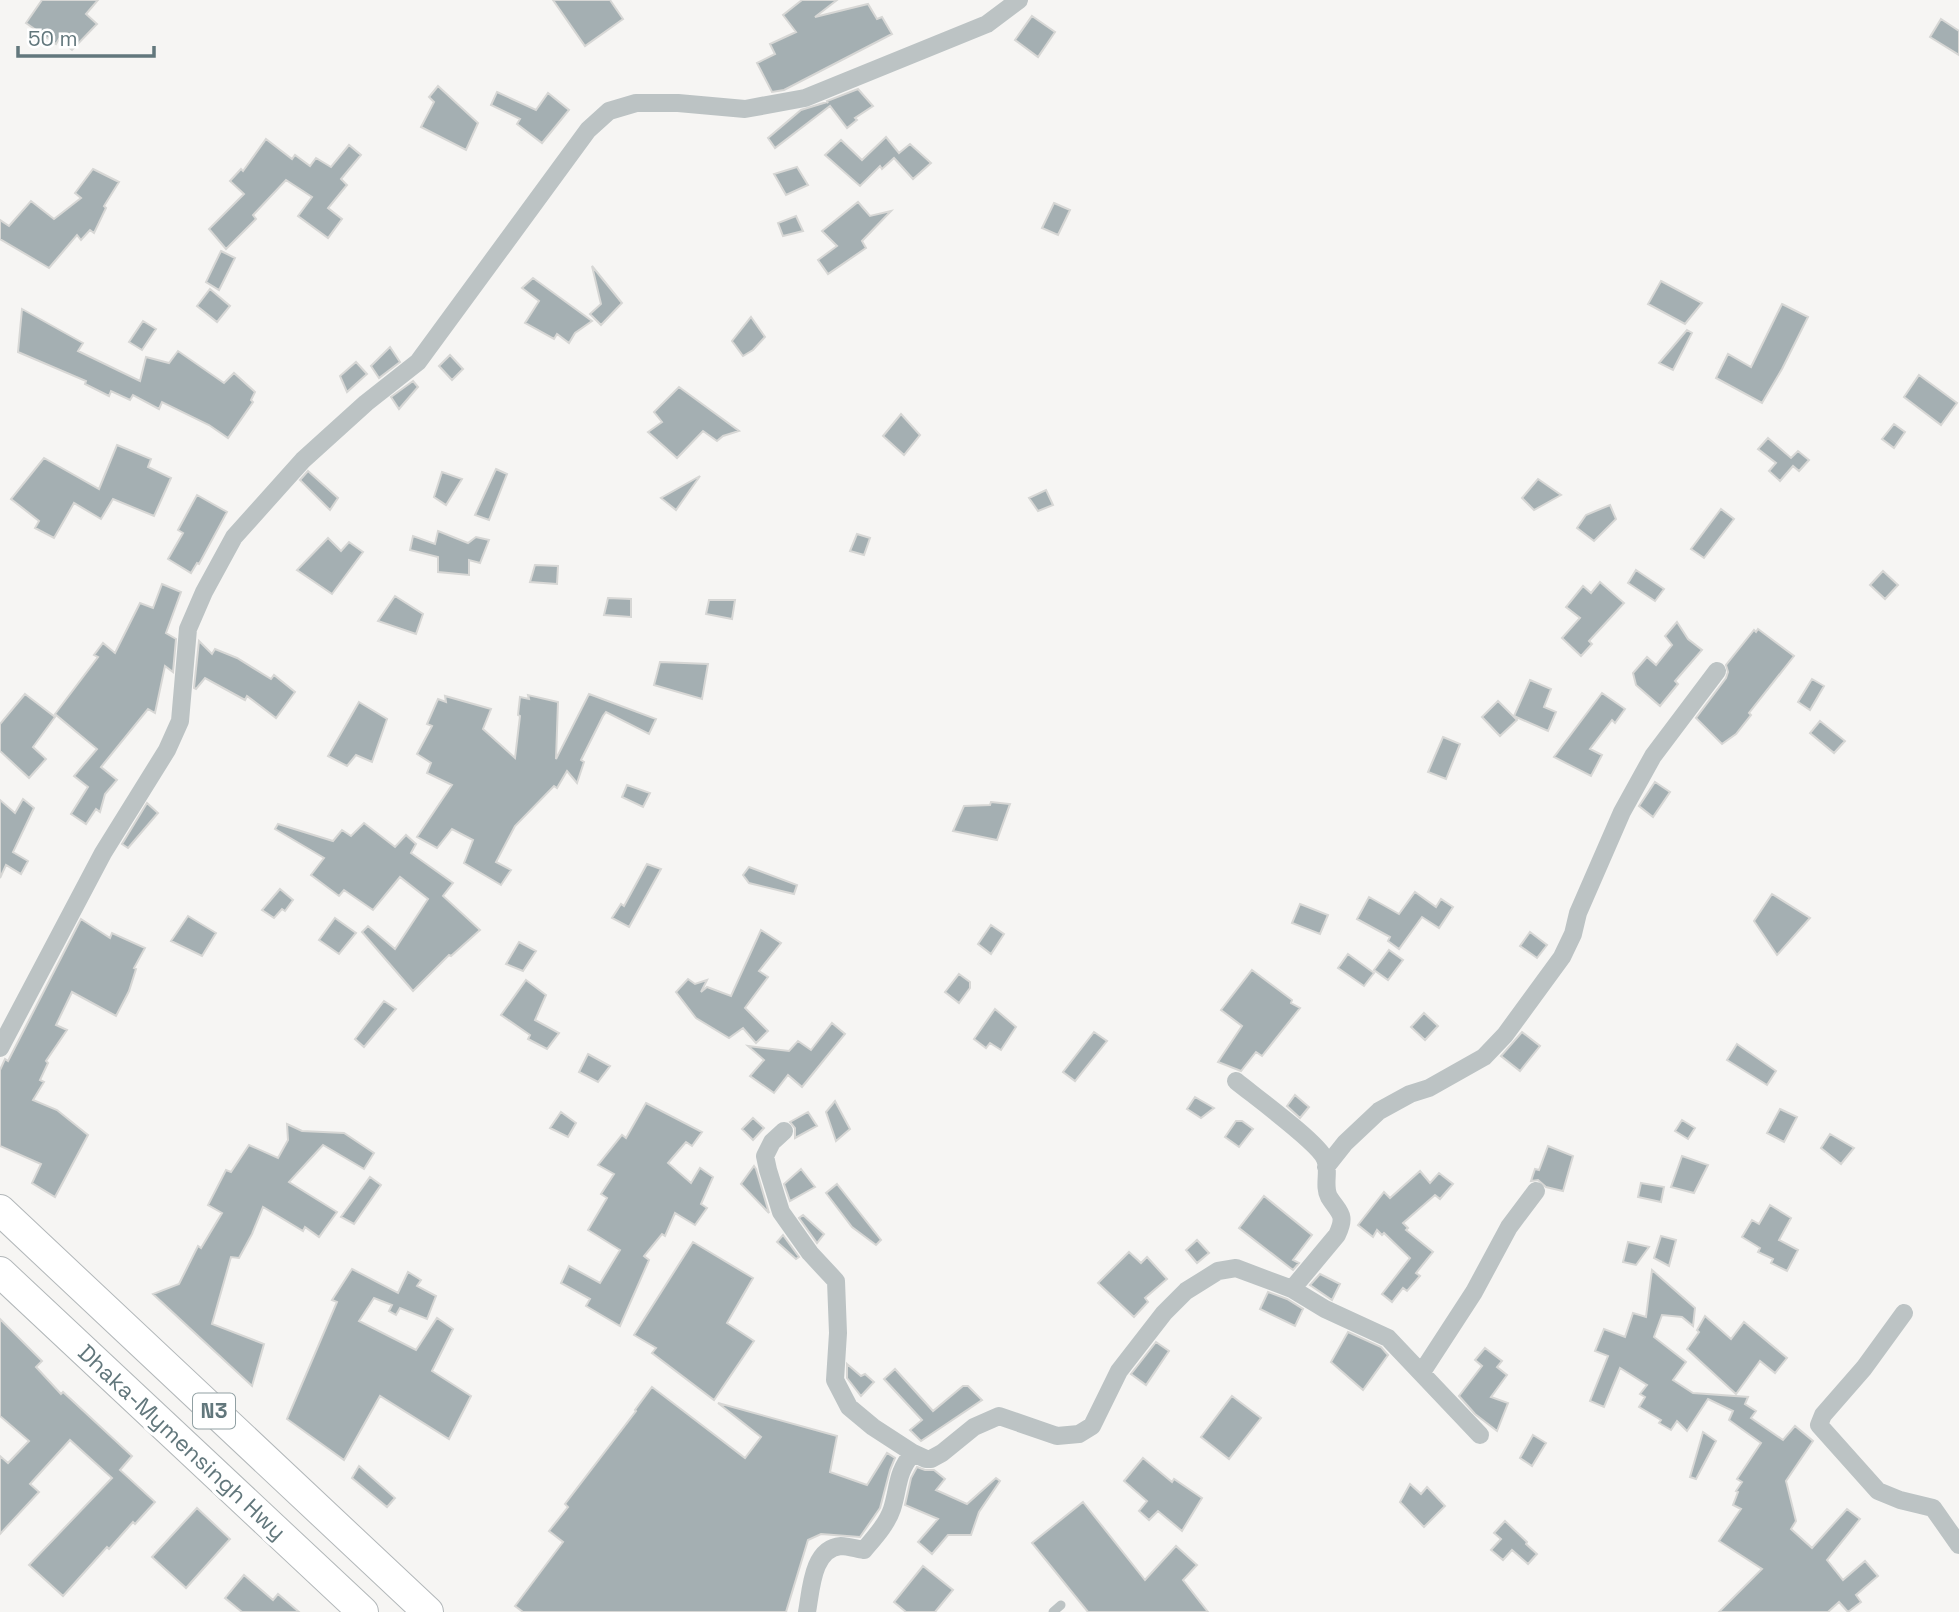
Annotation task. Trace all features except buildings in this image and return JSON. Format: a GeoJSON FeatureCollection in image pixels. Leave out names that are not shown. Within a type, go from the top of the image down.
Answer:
{"type":"FeatureCollection","features":[{"type":"Feature","properties":{"kind":"highway","name":"Dhaka-Mymensingh Hwy"},"geometry":{"type":"LineString","coordinates":[[0,1210],[428,1612]]}},
{"type":"Feature","properties":{"kind":"highway","name":"Dhaka-Mymensingh Hwy"},"geometry":{"type":"LineString","coordinates":[[0,1272],[363,1612]]}},
{"type":"Feature","properties":{"kind":"street"},"geometry":{"type":"LineString","coordinates":[[0,1048],[103,853],[167,750],[180,721],[188,629],[204,592],[234,537],[303,460],[366,403],[418,362],[450,323],[588,130],[609,111],[636,103],[745,108],[805,98],[987,24],[1019,0]]}},
{"type":"Feature","properties":{"kind":"street"},"geometry":{"type":"LineString","coordinates":[[1326,1167],[1345,1143],[1379,1111],[1410,1094],[1429,1088],[1484,1057],[1505,1035],[1562,957],[1573,934],[1578,912],[1616,825],[1653,756],[1717,671]]}},
{"type":"Feature","properties":{"kind":"street"},"geometry":{"type":"LineString","coordinates":[[1236,1081],[1314,1145],[1326,1160],[1327,1195],[1339,1209],[1342,1225],[1337,1235],[1292,1289]]}},
{"type":"Feature","properties":{"kind":"street"},"geometry":{"type":"LineString","coordinates":[[785,1131],[772,1142],[765,1156],[781,1212],[810,1253],[836,1281],[838,1333],[835,1380],[849,1407],[873,1427],[926,1459],[942,1453],[974,1427],[999,1416],[1056,1436],[1079,1434],[1093,1426],[1119,1371],[1164,1312],[1186,1291],[1218,1270],[1236,1268],[1292,1289],[1325,1309],[1388,1338],[1480,1435]]}},
{"type":"Feature","properties":{"kind":"street"},"geometry":{"type":"LineString","coordinates":[[1422,1372],[1475,1292],[1509,1227],[1536,1191]]}},
{"type":"Feature","properties":{"kind":"street"},"geometry":{"type":"LineString","coordinates":[[1903,1312],[1864,1368],[1823,1415],[1819,1424],[1878,1491],[1900,1500],[1933,1508],[1959,1545]]}},
{"type":"Feature","properties":{"kind":"street"},"geometry":{"type":"LineString","coordinates":[[807,1612],[817,1564],[830,1550],[840,1546],[864,1549],[875,1537],[892,1511],[900,1472],[913,1453]]}}]}
